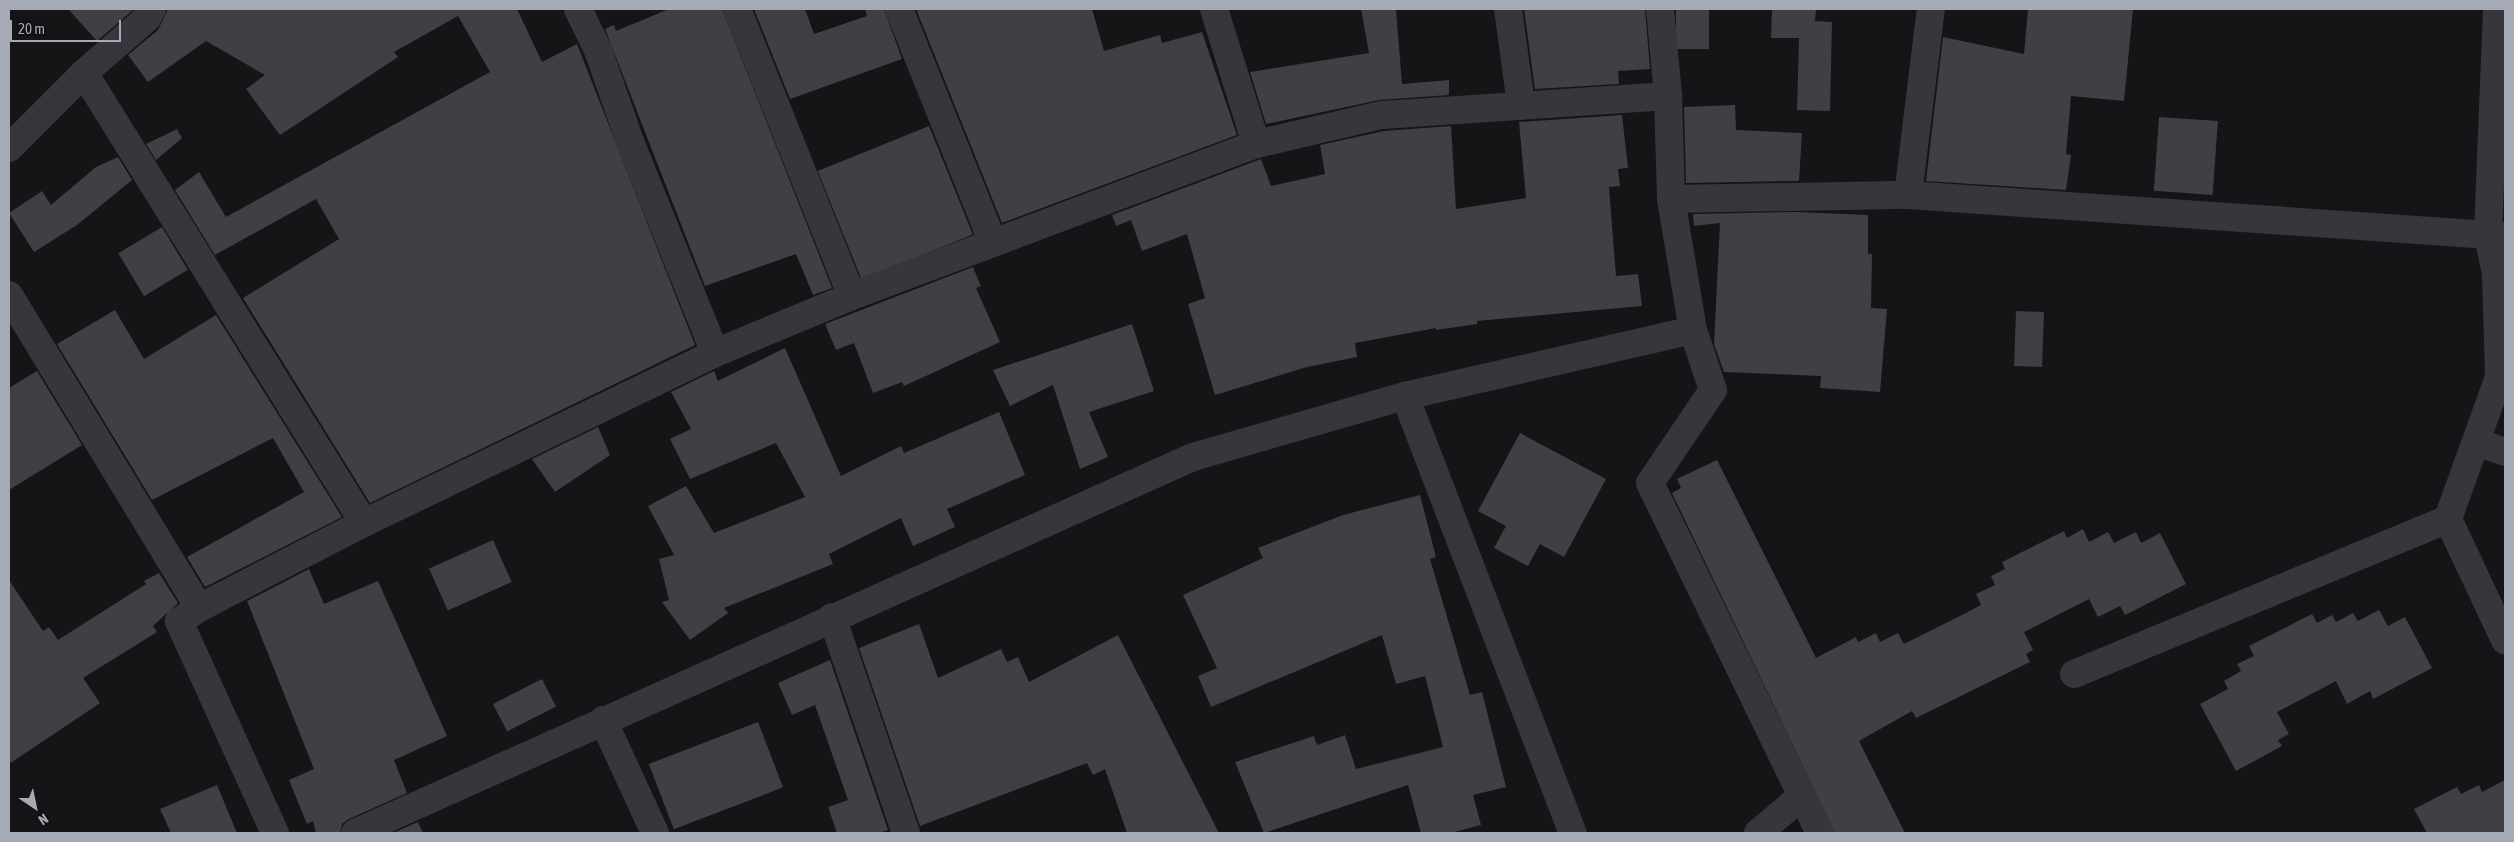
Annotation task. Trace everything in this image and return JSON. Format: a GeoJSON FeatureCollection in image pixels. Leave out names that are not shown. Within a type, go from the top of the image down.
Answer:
{"type":"FeatureCollection","features":[{"type":"Feature","properties":{"kind":"street"},"geometry":{"type":"LineString","coordinates":[[9,148],[84,72],[147,18],[152,9]]}},
{"type":"Feature","properties":{"kind":"street"},"geometry":{"type":"LineString","coordinates":[[578,9],[598,50],[631,144],[716,352]]}},
{"type":"Feature","properties":{"kind":"street"},"geometry":{"type":"LineString","coordinates":[[737,9],[852,296]]}},
{"type":"Feature","properties":{"kind":"street"},"geometry":{"type":"LineString","coordinates":[[899,9],[993,243]]}},
{"type":"Feature","properties":{"kind":"street"},"geometry":{"type":"LineString","coordinates":[[1214,9],[1256,144]]}},
{"type":"Feature","properties":{"kind":"street"},"geometry":{"type":"LineString","coordinates":[[1508,9],[1521,104]]}},
{"type":"Feature","properties":{"kind":"street"},"geometry":{"type":"LineString","coordinates":[[1660,9],[1668,96],[1671,199],[1693,330],[1713,390],[1650,483],[1820,833]]}},
{"type":"Feature","properties":{"kind":"street"},"geometry":{"type":"LineString","coordinates":[[1908,195],[1931,9]]}},
{"type":"Feature","properties":{"kind":"street"},"geometry":{"type":"LineString","coordinates":[[2497,9],[2496,275],[2499,376],[2448,518],[2505,640]]}},
{"type":"Feature","properties":{"kind":"street"},"geometry":{"type":"LineString","coordinates":[[84,72],[364,523]]}},
{"type":"Feature","properties":{"kind":"street"},"geometry":{"type":"LineString","coordinates":[[275,833],[179,621],[199,608],[364,523],[716,352],[852,296],[1256,144],[1382,115],[1521,104],[1668,96]]}},
{"type":"Feature","properties":{"kind":"street"},"geometry":{"type":"LineString","coordinates":[[1671,199],[1908,195],[2497,236]]}},
{"type":"Feature","properties":{"kind":"street"},"geometry":{"type":"LineString","coordinates":[[9,295],[199,608]]}},
{"type":"Feature","properties":{"kind":"street"},"geometry":{"type":"LineString","coordinates":[[355,833],[832,617],[1193,457],[1406,396],[1693,330]]}},
{"type":"Feature","properties":{"kind":"street"},"geometry":{"type":"LineString","coordinates":[[1406,396],[1573,833]]}},
{"type":"Feature","properties":{"kind":"street"},"geometry":{"type":"LineString","coordinates":[[2476,442],[2505,452]]}},
{"type":"Feature","properties":{"kind":"street"},"geometry":{"type":"LineString","coordinates":[[2074,674],[2448,518]]}},
{"type":"Feature","properties":{"kind":"street"},"geometry":{"type":"LineString","coordinates":[[832,617],[906,833]]}},
{"type":"Feature","properties":{"kind":"street"},"geometry":{"type":"LineString","coordinates":[[603,720],[655,833]]}},
{"type":"Feature","properties":{"kind":"street"},"geometry":{"type":"LineString","coordinates":[[1758,833],[1802,796]]}},
{"type":"Feature","properties":{"kind":"building"},"geometry":{"type":"Polygon","coordinates":[[[68,9],[134,9],[97,41],[68,9]]]}},
{"type":"Feature","properties":{"kind":"building"},"geometry":{"type":"Polygon","coordinates":[[[168,9],[517,9],[542,62],[577,44],[695,345],[370,503],[243,298],[339,239],[316,199],[215,255],[175,190],[199,172],[226,217],[490,72],[458,16],[394,52],[398,57],[280,135],[246,89],[265,75],[206,41],[148,82],[128,55],[158,30],[168,9]]]}},
{"type":"Feature","properties":{"kind":"building"},"geometry":{"type":"Polygon","coordinates":[[[669,9],[722,9],[832,288],[813,295],[796,254],[705,286],[605,29],[614,25],[616,31],[669,9]]]}},
{"type":"Feature","properties":{"kind":"building"},"geometry":{"type":"Polygon","coordinates":[[[754,9],[805,9],[814,34],[867,16],[865,9],[884,9],[902,59],[790,99],[754,9]]]}},
{"type":"Feature","properties":{"kind":"building"},"geometry":{"type":"Polygon","coordinates":[[[916,9],[1092,9],[1104,51],[1160,35],[1162,43],[1202,32],[1237,135],[1002,223],[916,9]]]}},
{"type":"Feature","properties":{"kind":"building"},"geometry":{"type":"Polygon","coordinates":[[[1361,9],[1396,9],[1402,84],[1449,80],[1449,95],[1379,100],[1266,124],[1250,72],[1369,53],[1361,9]]]}},
{"type":"Feature","properties":{"kind":"building"},"geometry":{"type":"Polygon","coordinates":[[[1524,9],[1645,9],[1650,69],[1618,71],[1619,84],[1535,89],[1524,9]]]}},
{"type":"Feature","properties":{"kind":"building"},"geometry":{"type":"Polygon","coordinates":[[[1676,9],[1709,9],[1709,49],[1676,49],[1676,9]]]}},
{"type":"Feature","properties":{"kind":"building"},"geometry":{"type":"Polygon","coordinates":[[[1772,9],[1816,9],[1815,21],[1832,22],[1830,111],[1797,110],[1799,38],[1771,38],[1772,9]]]}},
{"type":"Feature","properties":{"kind":"building"},"geometry":{"type":"Polygon","coordinates":[[[2028,9],[2133,9],[2124,101],[2071,96],[2066,154],[2071,155],[2066,190],[1926,181],[1943,37],[2024,54],[2028,9]]]}},
{"type":"Feature","properties":{"kind":"building"},"geometry":{"type":"Polygon","coordinates":[[[1735,105],[1736,130],[1802,133],[1799,181],[1686,183],[1684,107],[1735,105]]]}},
{"type":"Feature","properties":{"kind":"building"},"geometry":{"type":"Polygon","coordinates":[[[1622,115],[1628,168],[1618,169],[1620,186],[1609,187],[1616,276],[1638,274],[1642,306],[1477,321],[1477,324],[1436,330],[1436,328],[1355,343],[1357,357],[1307,367],[1215,395],[1188,304],[1205,298],[1187,234],[1142,251],[1131,220],[1116,226],[1112,215],[1261,159],[1271,186],[1325,174],[1320,145],[1384,131],[1451,126],[1456,209],[1526,198],[1519,122],[1622,115]]]}},
{"type":"Feature","properties":{"kind":"building"},"geometry":{"type":"Polygon","coordinates":[[[2159,117],[2218,121],[2213,195],[2154,191],[2159,117]]]}},
{"type":"Feature","properties":{"kind":"building"},"geometry":{"type":"Polygon","coordinates":[[[929,126],[973,234],[862,279],[818,171],[929,126]]]}},
{"type":"Feature","properties":{"kind":"building"},"geometry":{"type":"Polygon","coordinates":[[[177,129],[182,138],[156,160],[146,144],[177,129]]]}},
{"type":"Feature","properties":{"kind":"building"},"geometry":{"type":"Polygon","coordinates":[[[118,157],[132,180],[77,225],[34,252],[9,213],[42,191],[51,205],[96,167],[118,157]]]}},
{"type":"Feature","properties":{"kind":"building"},"geometry":{"type":"Polygon","coordinates":[[[1797,212],[1868,215],[1868,254],[1872,254],[1871,308],[1887,309],[1880,392],[1820,388],[1821,376],[1724,372],[1714,344],[1720,223],[1694,226],[1693,214],[1797,212]]]}},
{"type":"Feature","properties":{"kind":"building"},"geometry":{"type":"Polygon","coordinates":[[[162,227],[188,270],[144,296],[118,253],[162,227]]]}},
{"type":"Feature","properties":{"kind":"building"},"geometry":{"type":"Polygon","coordinates":[[[973,267],[981,286],[976,288],[1000,342],[904,386],[902,382],[873,393],[854,343],[836,350],[825,324],[973,267]]]}},
{"type":"Feature","properties":{"kind":"building"},"geometry":{"type":"Polygon","coordinates":[[[115,310],[144,359],[216,315],[342,517],[205,587],[187,557],[304,492],[273,438],[152,500],[57,344],[115,310]]]}},
{"type":"Feature","properties":{"kind":"building"},"geometry":{"type":"Polygon","coordinates":[[[2016,311],[2044,312],[2042,367],[2014,366],[2016,311]]]}},
{"type":"Feature","properties":{"kind":"building"},"geometry":{"type":"Polygon","coordinates":[[[1132,324],[1154,391],[1089,412],[1108,457],[1080,469],[1053,385],[1010,406],[993,370],[1132,324]]]}},
{"type":"Feature","properties":{"kind":"building"},"geometry":{"type":"Polygon","coordinates":[[[785,348],[841,476],[901,446],[904,453],[999,412],[1025,475],[947,509],[955,527],[913,546],[901,518],[829,554],[833,564],[724,608],[728,613],[690,640],[662,602],[669,600],[659,559],[674,555],[648,506],[686,486],[714,533],[805,497],[776,443],[690,479],[670,439],[691,429],[671,392],[714,371],[718,381],[785,348]]]}},
{"type":"Feature","properties":{"kind":"building"},"geometry":{"type":"Polygon","coordinates":[[[37,371],[82,445],[9,490],[9,388],[37,371]]]}},
{"type":"Feature","properties":{"kind":"building"},"geometry":{"type":"Polygon","coordinates":[[[598,427],[610,455],[555,492],[532,459],[598,427]]]}},
{"type":"Feature","properties":{"kind":"building"},"geometry":{"type":"Polygon","coordinates":[[[1520,433],[1606,479],[1564,557],[1540,544],[1528,566],[1494,548],[1506,526],[1478,511],[1520,433]]]}},
{"type":"Feature","properties":{"kind":"building"},"geometry":{"type":"Polygon","coordinates":[[[1717,460],[1816,658],[1856,637],[1858,642],[1876,633],[1880,642],[1898,633],[1904,644],[1962,615],[1981,605],[1976,594],[1995,585],[1991,576],[2005,569],[2002,562],[2064,531],[2067,538],[2083,529],[2089,542],[2108,532],[2114,543],[2136,532],[2141,543],[2160,533],[2186,584],[2125,615],[2120,606],[2098,617],[2089,599],[2024,632],[2033,650],[2026,654],[2030,662],[1916,718],[1912,711],[1859,741],[1905,833],[1835,833],[1672,493],[1681,488],[1677,479],[1717,460]]]}},
{"type":"Feature","properties":{"kind":"building"},"geometry":{"type":"Polygon","coordinates":[[[1420,495],[1436,557],[1430,559],[1470,695],[1482,692],[1506,787],[1473,795],[1481,825],[1450,833],[1421,833],[1408,785],[1264,833],[1235,762],[1314,736],[1317,745],[1345,735],[1356,769],[1443,747],[1425,676],[1396,684],[1382,635],[1211,707],[1198,676],[1217,668],[1183,595],[1263,558],[1258,548],[1343,515],[1420,495]]]}},
{"type":"Feature","properties":{"kind":"building"},"geometry":{"type":"Polygon","coordinates":[[[493,540],[512,582],[448,610],[429,568],[493,540]]]}},
{"type":"Feature","properties":{"kind":"building"},"geometry":{"type":"Polygon","coordinates":[[[309,569],[324,604],[378,581],[447,736],[394,760],[407,793],[349,819],[342,824],[340,833],[316,833],[313,821],[307,824],[289,780],[314,769],[247,601],[309,569]]]}},
{"type":"Feature","properties":{"kind":"building"},"geometry":{"type":"Polygon","coordinates":[[[159,573],[178,603],[153,626],[157,632],[83,678],[100,703],[9,764],[9,580],[43,631],[49,627],[58,640],[146,584],[144,581],[159,573]]]}},
{"type":"Feature","properties":{"kind":"building"},"geometry":{"type":"Polygon","coordinates":[[[2379,610],[2388,626],[2405,617],[2432,668],[2373,699],[2370,691],[2347,704],[2336,681],[2277,712],[2289,734],[2278,740],[2282,746],[2236,771],[2200,704],[2228,689],[2224,681],[2241,671],[2237,664],[2254,656],[2249,646],[2312,614],[2317,623],[2332,615],[2336,622],[2353,613],[2358,621],[2379,610]]]}},
{"type":"Feature","properties":{"kind":"building"},"geometry":{"type":"Polygon","coordinates":[[[919,624],[938,678],[1001,649],[1007,662],[1018,657],[1029,682],[1118,635],[1219,833],[1127,833],[1105,769],[1093,775],[1087,763],[920,826],[859,648],[919,624]]]}},
{"type":"Feature","properties":{"kind":"building"},"geometry":{"type":"Polygon","coordinates":[[[830,660],[888,830],[878,833],[837,833],[828,807],[848,800],[815,705],[792,715],[778,683],[830,660]]]}},
{"type":"Feature","properties":{"kind":"building"},"geometry":{"type":"Polygon","coordinates":[[[542,679],[556,707],[507,732],[493,704],[542,679]]]}},
{"type":"Feature","properties":{"kind":"building"},"geometry":{"type":"Polygon","coordinates":[[[758,722],[783,787],[674,829],[649,764],[758,722]]]}},
{"type":"Feature","properties":{"kind":"building"},"geometry":{"type":"Polygon","coordinates":[[[2505,780],[2505,833],[2427,833],[2414,809],[2457,787],[2461,794],[2479,785],[2482,792],[2505,780]]]}},
{"type":"Feature","properties":{"kind":"building"},"geometry":{"type":"Polygon","coordinates":[[[217,785],[237,833],[171,833],[160,809],[217,785]]]}},
{"type":"Feature","properties":{"kind":"building"},"geometry":{"type":"Polygon","coordinates":[[[418,822],[423,833],[393,833],[418,822]]]}}]}
